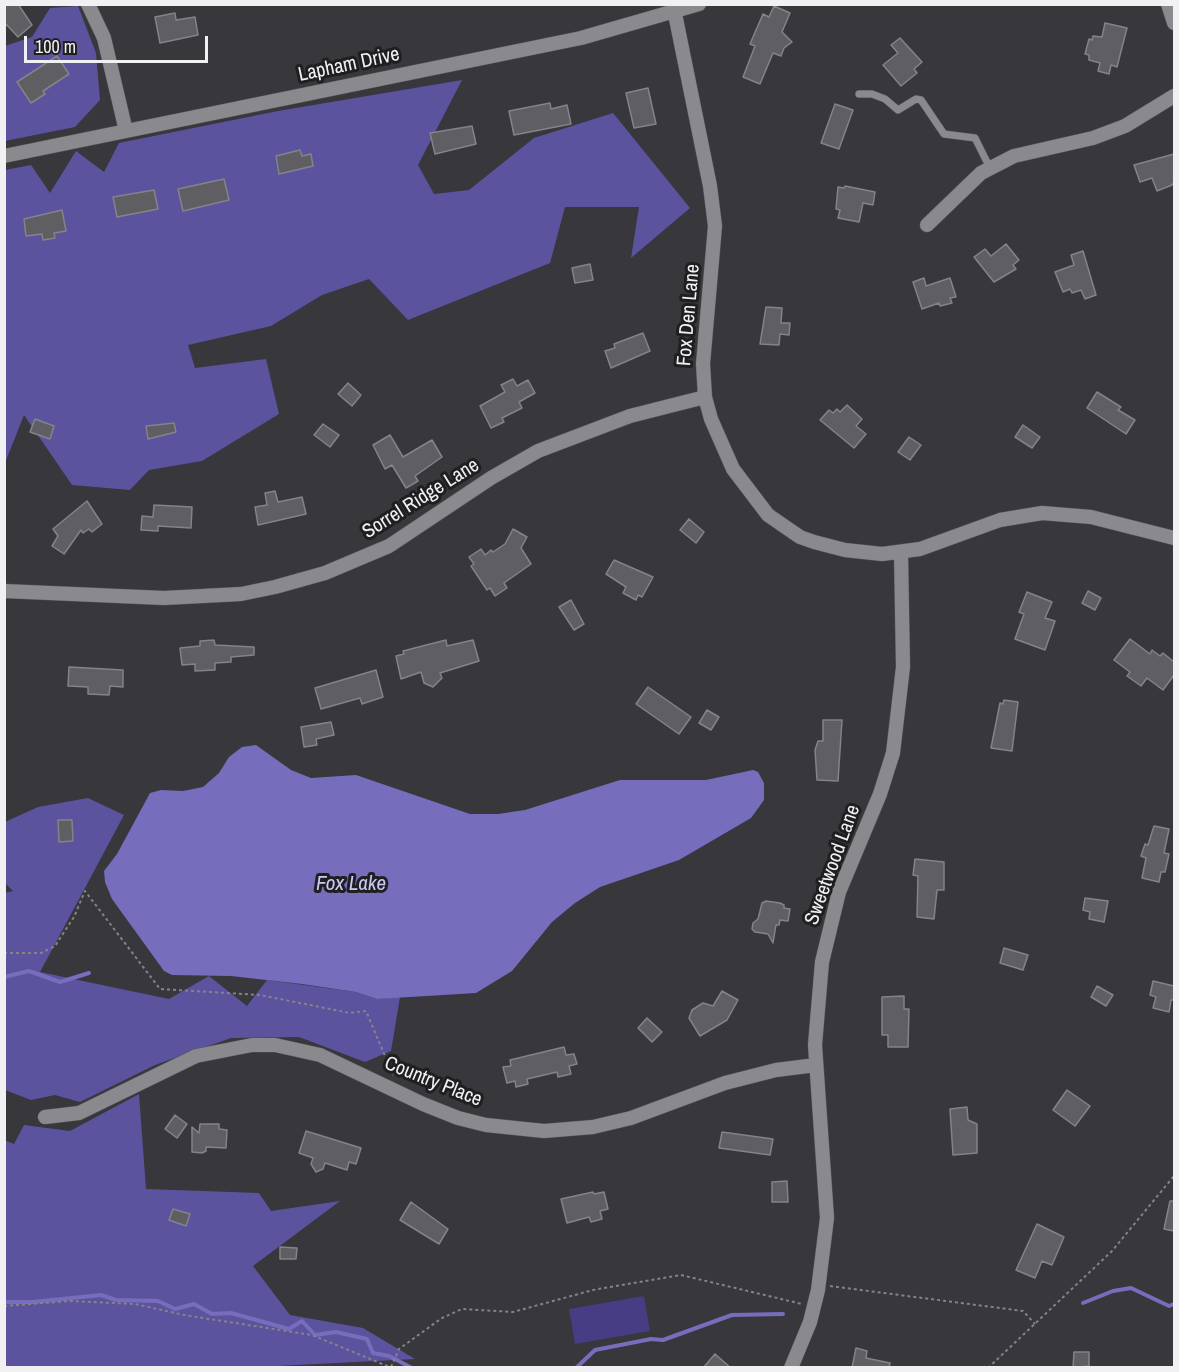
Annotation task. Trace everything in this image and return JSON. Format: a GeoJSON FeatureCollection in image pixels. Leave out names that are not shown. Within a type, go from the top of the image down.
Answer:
{"type":"FeatureCollection","features":[{"type":"Feature","properties":{"kind":"street"},"geometry":{"type":"LineString","coordinates":[[88,4],[104,38],[126,131]]}},
{"type":"Feature","properties":{"kind":"street","name":"Lapham Drive"},"geometry":{"type":"LineString","coordinates":[[4,156],[581,38],[674,9],[699,4]]}},
{"type":"Feature","properties":{"kind":"street"},"geometry":{"type":"LineString","coordinates":[[1168,4],[1174,23]]}},
{"type":"Feature","properties":{"kind":"street","name":"Fox Den Lane"},"geometry":{"type":"LineString","coordinates":[[674,9],[710,186],[715,226],[703,364],[705,397],[711,419],[733,469],[747,490],[780,525],[800,537],[845,550],[901,553],[920,549],[1000,520],[1042,513],[1091,517],[1174,538]]}},
{"type":"Feature","properties":{"kind":"street"},"geometry":{"type":"LineString","coordinates":[[927,225],[981,173],[990,168],[1014,156],[1093,138],[1125,126],[1174,96]]}},
{"type":"Feature","properties":{"kind":"street","name":"Sorrel Ridge Lane"},"geometry":{"type":"LineString","coordinates":[[4,591],[164,598],[233,595],[275,587],[325,573],[388,546],[491,478],[537,451],[630,416],[705,397]]}},
{"type":"Feature","properties":{"kind":"street","name":"Sweetwood Lane"},"geometry":{"type":"LineString","coordinates":[[791,1368],[814,1307],[827,1218],[827,1185],[816,1065],[818,993],[828,930],[850,862],[880,794],[893,753],[903,667],[901,553]]}},
{"type":"Feature","properties":{"kind":"street","name":"Country Place"},"geometry":{"type":"LineString","coordinates":[[45,1117],[79,1113],[196,1056],[252,1045],[275,1045],[321,1055],[458,1118],[486,1125],[544,1131],[573,1130],[631,1118],[736,1079],[816,1065]]}},
{"type":"Feature","properties":{"kind":"lane"},"geometry":{"type":"LineString","coordinates":[[859,94],[872,94],[885,99],[898,110],[916,99],[921,100],[944,134],[975,138],[990,168]]}},
{"type":"Feature","properties":{"kind":"path"},"geometry":{"type":"LineString","coordinates":[[4,954],[41,953],[55,946],[74,917],[86,891],[159,988],[260,995],[350,1013],[366,1011],[401,1093]]}},
{"type":"Feature","properties":{"kind":"path"},"geometry":{"type":"LineString","coordinates":[[988,1368],[1112,1251],[1174,1176]]}},
{"type":"Feature","properties":{"kind":"path"},"geometry":{"type":"LineString","coordinates":[[4,1306],[71,1301],[135,1304],[184,1315],[312,1335],[392,1367],[392,1361],[399,1349],[442,1318],[462,1309],[513,1312],[593,1290],[681,1275],[814,1307]]}},
{"type":"Feature","properties":{"kind":"path"},"geometry":{"type":"LineString","coordinates":[[819,1284],[1023,1311],[1035,1324]]}},
{"type":"Feature","properties":{"kind":"shaded area"},"geometry":{"type":"Polygon","coordinates":[[[78,6],[96,53],[100,100],[75,127],[5,141],[5,46],[32,37],[50,8],[78,6]]]}},
{"type":"Feature","properties":{"kind":"shaded area"},"geometry":{"type":"Polygon","coordinates":[[[462,80],[418,165],[434,194],[469,190],[534,138],[613,113],[690,208],[631,258],[639,207],[565,207],[550,263],[408,320],[369,279],[322,295],[271,326],[188,345],[195,368],[266,359],[279,414],[202,461],[149,470],[130,490],[72,485],[24,415],[5,463],[5,170],[31,165],[50,193],[76,151],[104,172],[119,143],[278,111],[462,80]]]}},
{"type":"Feature","properties":{"kind":"shaded area"},"geometry":{"type":"Polygon","coordinates":[[[88,798],[124,815],[40,972],[169,999],[209,976],[247,1006],[267,980],[356,992],[377,999],[400,997],[391,1051],[365,1062],[299,1037],[231,1038],[155,1065],[80,1102],[55,1095],[31,1100],[5,1090],[4,893],[13,891],[5,883],[5,822],[38,807],[88,798]]]}},
{"type":"Feature","properties":{"kind":"shaded area"},"geometry":{"type":"Polygon","coordinates":[[[139,1094],[146,1189],[259,1193],[271,1211],[340,1201],[253,1266],[290,1315],[363,1328],[415,1359],[238,1368],[5,1367],[4,1140],[14,1144],[24,1125],[70,1131],[139,1094]]]}},
{"type":"Feature","properties":{"kind":"shaded area"},"geometry":{"type":"Polygon","coordinates":[[[644,1296],[650,1331],[575,1344],[569,1309],[644,1296]]]}},
{"type":"Feature","properties":{"kind":"water","name":"Fox Lake"},"geometry":{"type":"Polygon","coordinates":[[[256,745],[291,770],[311,778],[356,775],[470,814],[498,814],[525,810],[620,780],[706,780],[753,770],[758,772],[764,783],[764,800],[751,818],[679,860],[600,887],[575,903],[552,922],[512,971],[476,993],[377,999],[356,992],[302,984],[231,976],[172,975],[164,971],[112,899],[105,882],[104,871],[117,854],[150,793],[203,787],[219,773],[229,757],[242,747],[256,745]]]}},
{"type":"Feature","properties":{"kind":"building"},"geometry":{"type":"Polygon","coordinates":[[[4,4],[18,4],[32,25],[18,37],[4,22],[4,4]]]}},
{"type":"Feature","properties":{"kind":"building"},"geometry":{"type":"Polygon","coordinates":[[[774,6],[790,13],[782,32],[792,42],[784,48],[781,56],[773,53],[760,84],[743,77],[755,46],[750,44],[763,14],[769,17],[774,6]]]}},
{"type":"Feature","properties":{"kind":"building"},"geometry":{"type":"Polygon","coordinates":[[[175,13],[176,20],[195,17],[198,35],[160,43],[155,17],[175,13]]]}},
{"type":"Feature","properties":{"kind":"building"},"geometry":{"type":"Polygon","coordinates":[[[1105,23],[1127,28],[1117,67],[1111,65],[1109,74],[1098,71],[1100,63],[1089,60],[1089,55],[1085,54],[1089,39],[1092,40],[1093,36],[1102,37],[1105,23]]]}},
{"type":"Feature","properties":{"kind":"building"},"geometry":{"type":"Polygon","coordinates":[[[900,38],[922,62],[914,69],[917,73],[901,86],[883,65],[898,53],[891,45],[900,38]]]}},
{"type":"Feature","properties":{"kind":"building"},"geometry":{"type":"Polygon","coordinates":[[[57,56],[69,74],[43,91],[45,94],[31,103],[17,82],[57,56]]]}},
{"type":"Feature","properties":{"kind":"building"},"geometry":{"type":"Polygon","coordinates":[[[648,88],[656,124],[634,128],[626,93],[648,88]]]}},
{"type":"Feature","properties":{"kind":"building"},"geometry":{"type":"Polygon","coordinates":[[[550,103],[551,109],[567,105],[571,124],[514,135],[509,111],[550,103]]]}},
{"type":"Feature","properties":{"kind":"building"},"geometry":{"type":"Polygon","coordinates":[[[835,104],[853,110],[839,149],[821,143],[835,104]]]}},
{"type":"Feature","properties":{"kind":"building"},"geometry":{"type":"Polygon","coordinates":[[[472,126],[476,144],[435,154],[430,133],[472,126]]]}},
{"type":"Feature","properties":{"kind":"building"},"geometry":{"type":"Polygon","coordinates":[[[300,150],[302,156],[311,154],[313,166],[279,174],[276,156],[300,150]]]}},
{"type":"Feature","properties":{"kind":"building"},"geometry":{"type":"Polygon","coordinates":[[[1174,154],[1174,182],[1172,185],[1157,191],[1152,178],[1140,182],[1134,165],[1174,154]]]}},
{"type":"Feature","properties":{"kind":"building"},"geometry":{"type":"Polygon","coordinates":[[[224,179],[229,200],[183,211],[178,189],[224,179]]]}},
{"type":"Feature","properties":{"kind":"building"},"geometry":{"type":"Polygon","coordinates":[[[845,186],[875,192],[873,205],[863,203],[859,222],[838,218],[840,210],[836,209],[838,187],[844,188],[845,186]]]}},
{"type":"Feature","properties":{"kind":"building"},"geometry":{"type":"Polygon","coordinates":[[[154,190],[158,209],[117,217],[113,197],[154,190]]]}},
{"type":"Feature","properties":{"kind":"building"},"geometry":{"type":"Polygon","coordinates":[[[62,210],[66,231],[54,233],[55,238],[43,240],[42,234],[26,236],[24,219],[62,210]]]}},
{"type":"Feature","properties":{"kind":"building"},"geometry":{"type":"Polygon","coordinates":[[[1006,244],[1019,260],[1013,265],[1016,269],[994,282],[974,257],[985,249],[991,256],[1006,244]]]}},
{"type":"Feature","properties":{"kind":"building"},"geometry":{"type":"Polygon","coordinates":[[[1083,251],[1096,295],[1085,299],[1081,290],[1072,293],[1070,289],[1063,292],[1055,272],[1074,265],[1071,255],[1083,251]]]}},
{"type":"Feature","properties":{"kind":"building"},"geometry":{"type":"Polygon","coordinates":[[[590,264],[593,280],[575,283],[572,268],[590,264]]]}},
{"type":"Feature","properties":{"kind":"building"},"geometry":{"type":"Polygon","coordinates":[[[924,278],[926,286],[950,278],[956,297],[950,298],[952,303],[940,306],[939,303],[922,309],[913,282],[924,278]]]}},
{"type":"Feature","properties":{"kind":"building"},"geometry":{"type":"Polygon","coordinates":[[[766,307],[782,308],[781,323],[790,323],[789,335],[780,334],[779,345],[760,344],[766,307]]]}},
{"type":"Feature","properties":{"kind":"building"},"geometry":{"type":"Polygon","coordinates":[[[643,333],[650,351],[611,368],[605,351],[615,348],[614,344],[643,333]]]}},
{"type":"Feature","properties":{"kind":"building"},"geometry":{"type":"Polygon","coordinates":[[[513,379],[517,386],[528,380],[535,393],[519,402],[522,408],[502,418],[504,422],[491,428],[480,406],[505,392],[501,385],[513,379]]]}},
{"type":"Feature","properties":{"kind":"building"},"geometry":{"type":"Polygon","coordinates":[[[348,383],[361,395],[352,406],[338,394],[348,383]]]}},
{"type":"Feature","properties":{"kind":"building"},"geometry":{"type":"Polygon","coordinates":[[[1097,392],[1121,407],[1118,410],[1135,420],[1126,434],[1087,408],[1097,392]]]}},
{"type":"Feature","properties":{"kind":"building"},"geometry":{"type":"Polygon","coordinates":[[[847,405],[862,419],[856,426],[866,434],[854,448],[820,420],[829,410],[833,413],[837,409],[840,412],[847,405]]]}},
{"type":"Feature","properties":{"kind":"building"},"geometry":{"type":"Polygon","coordinates":[[[35,419],[54,426],[50,439],[30,432],[35,419]]]}},
{"type":"Feature","properties":{"kind":"building"},"geometry":{"type":"Polygon","coordinates":[[[174,423],[176,432],[148,439],[146,426],[174,423]]]}},
{"type":"Feature","properties":{"kind":"building"},"geometry":{"type":"Polygon","coordinates":[[[323,424],[339,435],[330,447],[314,435],[323,424]]]}},
{"type":"Feature","properties":{"kind":"building"},"geometry":{"type":"Polygon","coordinates":[[[1023,425],[1040,437],[1032,448],[1015,437],[1023,425]]]}},
{"type":"Feature","properties":{"kind":"building"},"geometry":{"type":"Polygon","coordinates":[[[390,435],[403,457],[432,440],[442,457],[415,476],[418,481],[406,488],[392,465],[385,469],[373,445],[390,435]]]}},
{"type":"Feature","properties":{"kind":"building"},"geometry":{"type":"Polygon","coordinates":[[[909,437],[921,445],[910,460],[898,452],[909,437]]]}},
{"type":"Feature","properties":{"kind":"building"},"geometry":{"type":"Polygon","coordinates":[[[275,491],[278,502],[302,497],[306,514],[258,525],[255,507],[267,505],[265,493],[275,491]]]}},
{"type":"Feature","properties":{"kind":"building"},"geometry":{"type":"Polygon","coordinates":[[[87,501],[102,524],[92,532],[89,529],[83,533],[81,530],[64,554],[52,546],[58,536],[53,529],[87,501]]]}},
{"type":"Feature","properties":{"kind":"building"},"geometry":{"type":"Polygon","coordinates":[[[154,505],[192,507],[191,528],[158,526],[158,531],[141,530],[142,516],[153,517],[154,505]]]}},
{"type":"Feature","properties":{"kind":"building"},"geometry":{"type":"Polygon","coordinates":[[[689,519],[704,532],[696,543],[680,530],[689,519]]]}},
{"type":"Feature","properties":{"kind":"building"},"geometry":{"type":"Polygon","coordinates":[[[513,529],[527,537],[521,548],[531,564],[504,583],[507,588],[495,596],[490,588],[487,590],[471,566],[474,564],[469,557],[481,549],[485,555],[491,550],[493,552],[505,544],[513,529]]]}},
{"type":"Feature","properties":{"kind":"building"},"geometry":{"type":"Polygon","coordinates":[[[614,560],[653,577],[642,597],[638,595],[636,600],[623,593],[626,587],[606,574],[614,560]]]}},
{"type":"Feature","properties":{"kind":"building"},"geometry":{"type":"Polygon","coordinates":[[[1088,591],[1101,598],[1095,610],[1082,603],[1088,591]]]}},
{"type":"Feature","properties":{"kind":"building"},"geometry":{"type":"Polygon","coordinates":[[[1027,592],[1052,602],[1045,618],[1055,621],[1045,650],[1015,639],[1024,614],[1019,612],[1027,592]]]}},
{"type":"Feature","properties":{"kind":"building"},"geometry":{"type":"Polygon","coordinates":[[[571,600],[584,624],[574,630],[559,607],[571,600]]]}},
{"type":"Feature","properties":{"kind":"building"},"geometry":{"type":"Polygon","coordinates":[[[1130,639],[1150,654],[1152,650],[1160,656],[1163,653],[1174,662],[1174,675],[1163,690],[1147,678],[1141,686],[1127,676],[1130,672],[1114,660],[1130,639]]]}},
{"type":"Feature","properties":{"kind":"building"},"geometry":{"type":"Polygon","coordinates":[[[214,640],[215,645],[254,647],[254,655],[231,657],[231,662],[215,663],[215,670],[195,671],[195,664],[182,665],[180,648],[200,646],[200,641],[214,640]]]}},
{"type":"Feature","properties":{"kind":"building"},"geometry":{"type":"Polygon","coordinates":[[[446,640],[447,646],[473,640],[479,661],[440,673],[442,678],[433,687],[424,683],[421,672],[401,679],[396,656],[404,654],[403,651],[446,640]]]}},
{"type":"Feature","properties":{"kind":"building"},"geometry":{"type":"Polygon","coordinates":[[[69,667],[123,670],[123,687],[110,686],[109,695],[88,694],[88,687],[68,686],[69,667]]]}},
{"type":"Feature","properties":{"kind":"building"},"geometry":{"type":"Polygon","coordinates":[[[376,670],[383,697],[362,704],[360,698],[321,709],[315,688],[376,670]]]}},
{"type":"Feature","properties":{"kind":"building"},"geometry":{"type":"Polygon","coordinates":[[[648,687],[691,717],[679,734],[636,704],[648,687]]]}},
{"type":"Feature","properties":{"kind":"building"},"geometry":{"type":"Polygon","coordinates":[[[1004,700],[1018,702],[1012,751],[991,748],[1000,703],[1003,704],[1004,700]]]}},
{"type":"Feature","properties":{"kind":"building"},"geometry":{"type":"Polygon","coordinates":[[[707,710],[719,717],[711,730],[699,723],[707,710]]]}},
{"type":"Feature","properties":{"kind":"building"},"geometry":{"type":"Polygon","coordinates":[[[823,720],[842,720],[838,781],[817,780],[815,750],[818,741],[823,741],[823,720]]]}},
{"type":"Feature","properties":{"kind":"building"},"geometry":{"type":"Polygon","coordinates":[[[331,722],[334,735],[316,739],[317,745],[304,747],[301,727],[331,722]]]}},
{"type":"Feature","properties":{"kind":"building"},"geometry":{"type":"Polygon","coordinates":[[[58,820],[72,820],[73,841],[59,842],[58,820]]]}},
{"type":"Feature","properties":{"kind":"building"},"geometry":{"type":"Polygon","coordinates":[[[1154,826],[1169,829],[1164,853],[1169,854],[1165,872],[1161,872],[1159,882],[1142,878],[1146,858],[1141,856],[1145,844],[1148,845],[1154,826]]]}},
{"type":"Feature","properties":{"kind":"building"},"geometry":{"type":"Polygon","coordinates":[[[915,859],[944,862],[944,890],[937,890],[934,919],[917,917],[918,876],[913,875],[915,859]]]}},
{"type":"Feature","properties":{"kind":"building"},"geometry":{"type":"Polygon","coordinates":[[[1085,898],[1108,901],[1104,922],[1089,919],[1090,912],[1083,910],[1085,898]]]}},
{"type":"Feature","properties":{"kind":"building"},"geometry":{"type":"Polygon","coordinates":[[[766,901],[780,903],[784,905],[784,908],[790,909],[788,921],[780,920],[779,925],[776,925],[773,943],[768,934],[755,932],[752,929],[753,923],[758,919],[762,903],[766,901]]]}},
{"type":"Feature","properties":{"kind":"building"},"geometry":{"type":"Polygon","coordinates":[[[1004,948],[1028,955],[1023,970],[1000,963],[1004,948]]]}},
{"type":"Feature","properties":{"kind":"building"},"geometry":{"type":"Polygon","coordinates":[[[1153,981],[1174,986],[1174,1000],[1171,1000],[1169,1012],[1153,1008],[1156,997],[1150,995],[1153,981]]]}},
{"type":"Feature","properties":{"kind":"building"},"geometry":{"type":"Polygon","coordinates":[[[1097,986],[1113,995],[1106,1006],[1091,997],[1097,986]]]}},
{"type":"Feature","properties":{"kind":"building"},"geometry":{"type":"Polygon","coordinates":[[[722,991],[738,1000],[727,1020],[700,1036],[689,1018],[692,1010],[703,1003],[713,1006],[722,991]]]}},
{"type":"Feature","properties":{"kind":"building"},"geometry":{"type":"Polygon","coordinates":[[[904,996],[904,1009],[909,1009],[908,1047],[888,1047],[888,1035],[882,1035],[882,997],[904,996]]]}},
{"type":"Feature","properties":{"kind":"building"},"geometry":{"type":"Polygon","coordinates":[[[647,1018],[662,1032],[652,1042],[638,1028],[647,1018]]]}},
{"type":"Feature","properties":{"kind":"building"},"geometry":{"type":"Polygon","coordinates":[[[564,1047],[566,1055],[574,1054],[577,1064],[569,1066],[571,1074],[558,1077],[557,1072],[527,1079],[528,1084],[516,1087],[515,1081],[507,1083],[503,1067],[511,1066],[510,1060],[564,1047]]]}},
{"type":"Feature","properties":{"kind":"building"},"geometry":{"type":"Polygon","coordinates":[[[1067,1090],[1090,1106],[1075,1126],[1053,1110],[1067,1090]]]}},
{"type":"Feature","properties":{"kind":"building"},"geometry":{"type":"Polygon","coordinates":[[[967,1107],[968,1120],[977,1124],[977,1153],[953,1155],[950,1109],[967,1107]]]}},
{"type":"Feature","properties":{"kind":"building"},"geometry":{"type":"Polygon","coordinates":[[[175,1115],[187,1124],[177,1138],[165,1129],[175,1115]]]}},
{"type":"Feature","properties":{"kind":"building"},"geometry":{"type":"Polygon","coordinates":[[[200,1124],[219,1124],[219,1129],[227,1130],[226,1148],[206,1147],[206,1151],[202,1153],[192,1152],[192,1127],[199,1133],[200,1124]]]}},
{"type":"Feature","properties":{"kind":"building"},"geometry":{"type":"Polygon","coordinates":[[[306,1131],[361,1148],[356,1164],[349,1162],[347,1170],[325,1163],[323,1169],[316,1172],[311,1164],[313,1158],[299,1153],[306,1131]]]}},
{"type":"Feature","properties":{"kind":"building"},"geometry":{"type":"Polygon","coordinates":[[[722,1132],[773,1139],[770,1155],[719,1148],[722,1132]]]}},
{"type":"Feature","properties":{"kind":"building"},"geometry":{"type":"Polygon","coordinates":[[[787,1181],[788,1202],[772,1202],[772,1182],[787,1181]]]}},
{"type":"Feature","properties":{"kind":"building"},"geometry":{"type":"Polygon","coordinates":[[[593,1192],[594,1194],[604,1192],[608,1209],[600,1211],[602,1219],[591,1222],[589,1217],[567,1223],[561,1199],[593,1192]]]}},
{"type":"Feature","properties":{"kind":"building"},"geometry":{"type":"Polygon","coordinates":[[[1170,1201],[1174,1201],[1174,1231],[1164,1229],[1170,1201]]]}},
{"type":"Feature","properties":{"kind":"building"},"geometry":{"type":"Polygon","coordinates":[[[411,1202],[448,1229],[439,1244],[400,1220],[411,1202]]]}},
{"type":"Feature","properties":{"kind":"building"},"geometry":{"type":"Polygon","coordinates":[[[173,1209],[190,1214],[186,1226],[169,1220],[173,1209]]]}},
{"type":"Feature","properties":{"kind":"building"},"geometry":{"type":"Polygon","coordinates":[[[1037,1224],[1064,1237],[1052,1265],[1042,1261],[1035,1278],[1016,1270],[1037,1224]]]}},
{"type":"Feature","properties":{"kind":"building"},"geometry":{"type":"Polygon","coordinates":[[[280,1247],[297,1248],[296,1259],[280,1259],[280,1247]]]}},
{"type":"Feature","properties":{"kind":"building"},"geometry":{"type":"Polygon","coordinates":[[[856,1348],[867,1351],[866,1358],[890,1363],[889,1368],[852,1368],[856,1348]]]}},
{"type":"Feature","properties":{"kind":"building"},"geometry":{"type":"Polygon","coordinates":[[[1074,1352],[1089,1352],[1089,1366],[1073,1368],[1074,1352]]]}},
{"type":"Feature","properties":{"kind":"building"},"geometry":{"type":"Polygon","coordinates":[[[715,1354],[731,1368],[703,1368],[715,1354]]]}},
{"type":"Feature","properties":{"kind":"waterway"},"geometry":{"type":"LineString","coordinates":[[4,977],[29,971],[60,982],[89,973]]}},
{"type":"Feature","properties":{"kind":"waterway"},"geometry":{"type":"LineString","coordinates":[[1083,1303],[1113,1291],[1131,1288],[1169,1306],[1174,1304]]}},
{"type":"Feature","properties":{"kind":"waterway"},"geometry":{"type":"LineString","coordinates":[[4,1302],[33,1302],[101,1295],[116,1300],[158,1301],[175,1309],[194,1304],[212,1314],[231,1313],[289,1329],[302,1321],[315,1335],[336,1332],[367,1339],[373,1353],[389,1356],[412,1368]]}},
{"type":"Feature","properties":{"kind":"waterway"},"geometry":{"type":"LineString","coordinates":[[576,1368],[595,1350],[651,1339],[663,1340],[732,1315],[783,1314]]}}]}
